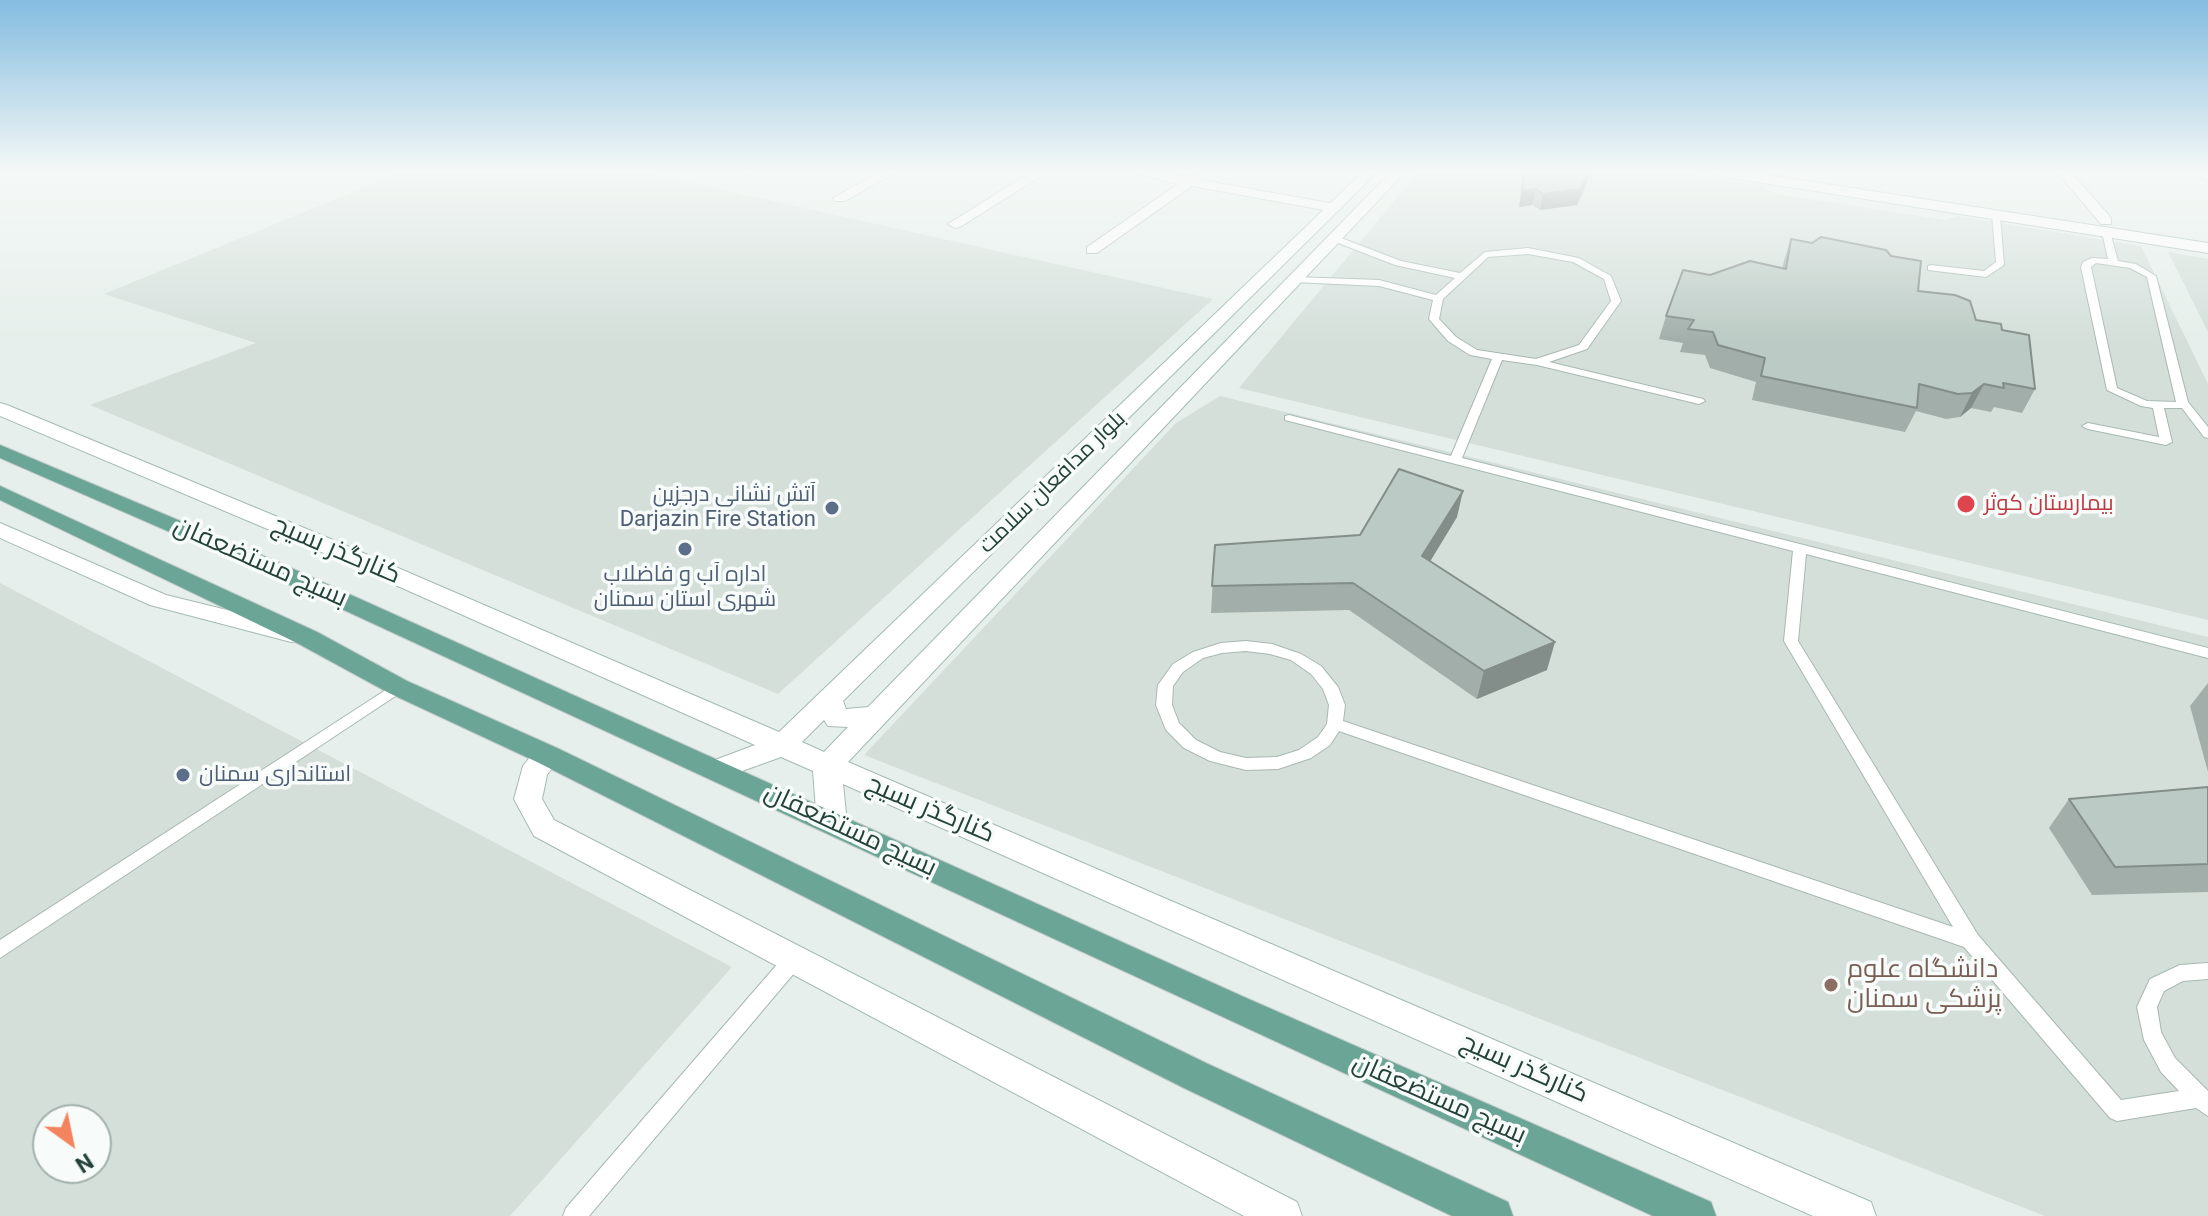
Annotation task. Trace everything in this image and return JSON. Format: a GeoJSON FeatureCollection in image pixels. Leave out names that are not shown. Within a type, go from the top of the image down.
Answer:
{"type":"FeatureCollection","features":[{"type":"Feature","properties":{"kind":"main road","name":"بسیج مستضعفان"},"geometry":{"type":"LineString","coordinates":[[0,451],[272,568],[1697,1216]]}},
{"type":"Feature","properties":{"kind":"main road","name":"بسیج مستضعفان"},"geometry":{"type":"LineString","coordinates":[[0,492],[308,638],[398,687],[547,755],[1196,1076],[1494,1216]]}},
{"type":"Feature","properties":{"kind":"street"},"geometry":{"type":"LineString","coordinates":[[1092,250],[1124,228]]}},
{"type":"Feature","properties":{"kind":"street","name":"بلوار مدافعان سلامت"},"geometry":{"type":"LineString","coordinates":[[717,770],[781,746],[1315,228]]}},
{"type":"Feature","properties":{"kind":"street","name":"بلوار مدافعان سلامت"},"geometry":{"type":"LineString","coordinates":[[827,766],[1347,228]]}},
{"type":"Feature","properties":{"kind":"street"},"geometry":{"type":"LineString","coordinates":[[2114,228],[2208,248]]}},
{"type":"Feature","properties":{"kind":"street"},"geometry":{"type":"LineString","coordinates":[[2124,228],[2208,236]]}},
{"type":"Feature","properties":{"kind":"street"},"geometry":{"type":"LineString","coordinates":[[1225,316],[1240,323],[1253,322]]}},
{"type":"Feature","properties":{"kind":"street"},"geometry":{"type":"LineString","coordinates":[[1197,343],[1210,343],[1227,350]]}},
{"type":"Feature","properties":{"kind":"street","name":"کنارگذر بسیج"},"geometry":{"type":"LineString","coordinates":[[0,409],[318,542],[1857,1216]]}},
{"type":"Feature","properties":{"kind":"street"},"geometry":{"type":"LineString","coordinates":[[0,530],[158,600],[308,638]]}},
{"type":"Feature","properties":{"kind":"street"},"geometry":{"type":"LineString","coordinates":[[829,700],[837,719],[876,715]]}},
{"type":"Feature","properties":{"kind":"street"},"geometry":{"type":"LineString","coordinates":[[547,755],[533,773],[528,799],[544,828],[1283,1216]]}},
{"type":"Feature","properties":{"kind":"street"},"geometry":{"type":"LineString","coordinates":[[827,766],[832,823]]}},
{"type":"Feature","properties":{"kind":"lane"},"geometry":{"type":"LineString","coordinates":[[1931,268],[1986,274],[2001,263],[1997,228]]}},
{"type":"Feature","properties":{"kind":"lane"},"geometry":{"type":"LineString","coordinates":[[2106,228],[2113,261]]}},
{"type":"Feature","properties":{"kind":"lane"},"geometry":{"type":"LineString","coordinates":[[1336,239],[1398,263],[1460,276]]}},
{"type":"Feature","properties":{"kind":"lane"},"geometry":{"type":"LineString","coordinates":[[1537,362],[1583,347],[1616,301],[1608,278],[1576,260],[1528,251],[1485,255],[1438,298],[1434,319],[1452,339],[1474,353],[1537,362],[1699,401]]}},
{"type":"Feature","properties":{"kind":"lane"},"geometry":{"type":"LineString","coordinates":[[2183,402],[2158,406],[2132,400],[2112,390],[2086,264],[2095,260],[2113,261],[2142,269],[2151,276],[2183,402],[2208,435]]}},
{"type":"Feature","properties":{"kind":"lane"},"geometry":{"type":"LineString","coordinates":[[1296,280],[1379,283],[1438,298]]}},
{"type":"Feature","properties":{"kind":"lane"},"geometry":{"type":"LineString","coordinates":[[1455,460],[1498,358]]}},
{"type":"Feature","properties":{"kind":"lane"},"geometry":{"type":"LineString","coordinates":[[2088,426],[2166,442],[2158,406]]}},
{"type":"Feature","properties":{"kind":"lane"},"geometry":{"type":"LineString","coordinates":[[1289,418],[2208,653]]}},
{"type":"Feature","properties":{"kind":"lane"},"geometry":{"type":"LineString","coordinates":[[1800,549],[1791,641],[1971,941],[2117,1111],[2203,1102]]}},
{"type":"Feature","properties":{"kind":"lane"},"geometry":{"type":"LineString","coordinates":[[1246,646],[1272,649],[1296,657],[1323,678],[1337,705],[1335,724],[1324,741],[1315,748],[1278,763],[1246,764],[1216,757],[1190,744],[1172,726],[1164,705],[1166,685],[1178,668],[1198,655],[1221,648],[1246,646]]}},
{"type":"Feature","properties":{"kind":"lane"},"geometry":{"type":"LineString","coordinates":[[0,950],[398,687]]}},
{"type":"Feature","properties":{"kind":"lane"},"geometry":{"type":"LineString","coordinates":[[1335,724],[1971,941]]}},
{"type":"Feature","properties":{"kind":"lane"},"geometry":{"type":"LineString","coordinates":[[574,1216],[794,959]]}},
{"type":"Feature","properties":{"kind":"lane"},"geometry":{"type":"LineString","coordinates":[[2203,1102],[2168,1065],[2151,1034],[2147,1007],[2157,985],[2180,973],[2208,971]]}},
{"type":"Feature","properties":{"kind":"shaded area","name":"اداره آب و فاضلاب شهری استان سمنان"},"geometry":{"type":"Polygon","coordinates":[[[266,228],[893,228],[1213,299],[778,694],[90,405],[256,343],[104,294],[266,228]]]}},
{"type":"Feature","properties":{"kind":"shaded area","name":"بیمارستان کوثر"},"geometry":{"type":"Polygon","coordinates":[[[1372,228],[2030,228],[2141,246],[2208,384],[2208,620],[1239,388],[1372,228]]]}},
{"type":"Feature","properties":{"kind":"shaded area"},"geometry":{"type":"Polygon","coordinates":[[[2168,252],[2208,259],[2208,332],[2168,252]]]}},
{"type":"Feature","properties":{"kind":"shaded area","name":"دانشگاه علوم پزشکی سمنان"},"geometry":{"type":"Polygon","coordinates":[[[1220,396],[2208,637],[2208,1216],[2045,1216],[864,755],[1176,423],[1220,396]]]}},
{"type":"Feature","properties":{"kind":"shaded area","name":"استانداری سمنان"},"geometry":{"type":"Polygon","coordinates":[[[0,583],[732,967],[510,1216],[0,1216],[0,583]]]}},
{"type":"Feature","properties":{"kind":"building"},"geometry":{"type":"Polygon","coordinates":[[[1821,237],[1886,250],[1891,256],[1921,261],[1918,291],[1955,295],[1970,301],[1976,320],[2001,324],[2002,330],[2029,335],[2035,389],[2003,383],[2004,388],[1984,384],[1972,393],[1958,394],[1919,384],[1917,408],[1761,376],[1765,358],[1718,345],[1713,332],[1688,329],[1694,320],[1666,316],[1683,270],[1710,275],[1750,261],[1786,269],[1791,239],[1812,243],[1821,237]]]}},
{"type":"Feature","properties":{"kind":"building"},"geometry":{"type":"Polygon","coordinates":[[[1399,469],[1463,491],[1422,556],[1555,642],[1484,671],[1353,583],[1212,586],[1215,545],[1360,535],[1399,469]]]}},
{"type":"Feature","properties":{"kind":"building"},"geometry":{"type":"Polygon","coordinates":[[[2208,787],[2208,864],[2115,867],[2069,799],[2208,787]]]}},
{"type":"Feature","properties":{"kind":"place","name":"بیمارستان کوثر"},"geometry":{"type":"Point","coordinates":[1966,504]}},
{"type":"Feature","properties":{"kind":"place","name":"آتش نشانی درجزین Darjazin Fire Station"},"geometry":{"type":"Point","coordinates":[832,508]}},
{"type":"Feature","properties":{"kind":"place","name":"اداره آب و فاضلاب شهری استان سمنان"},"geometry":{"type":"Point","coordinates":[685,549]}},
{"type":"Feature","properties":{"kind":"place","name":"استانداری سمنان"},"geometry":{"type":"Point","coordinates":[183,775]}},
{"type":"Feature","properties":{"kind":"place","name":"دانشگاه علوم پزشکی سمنان"},"geometry":{"type":"Point","coordinates":[1831,985]}}]}
